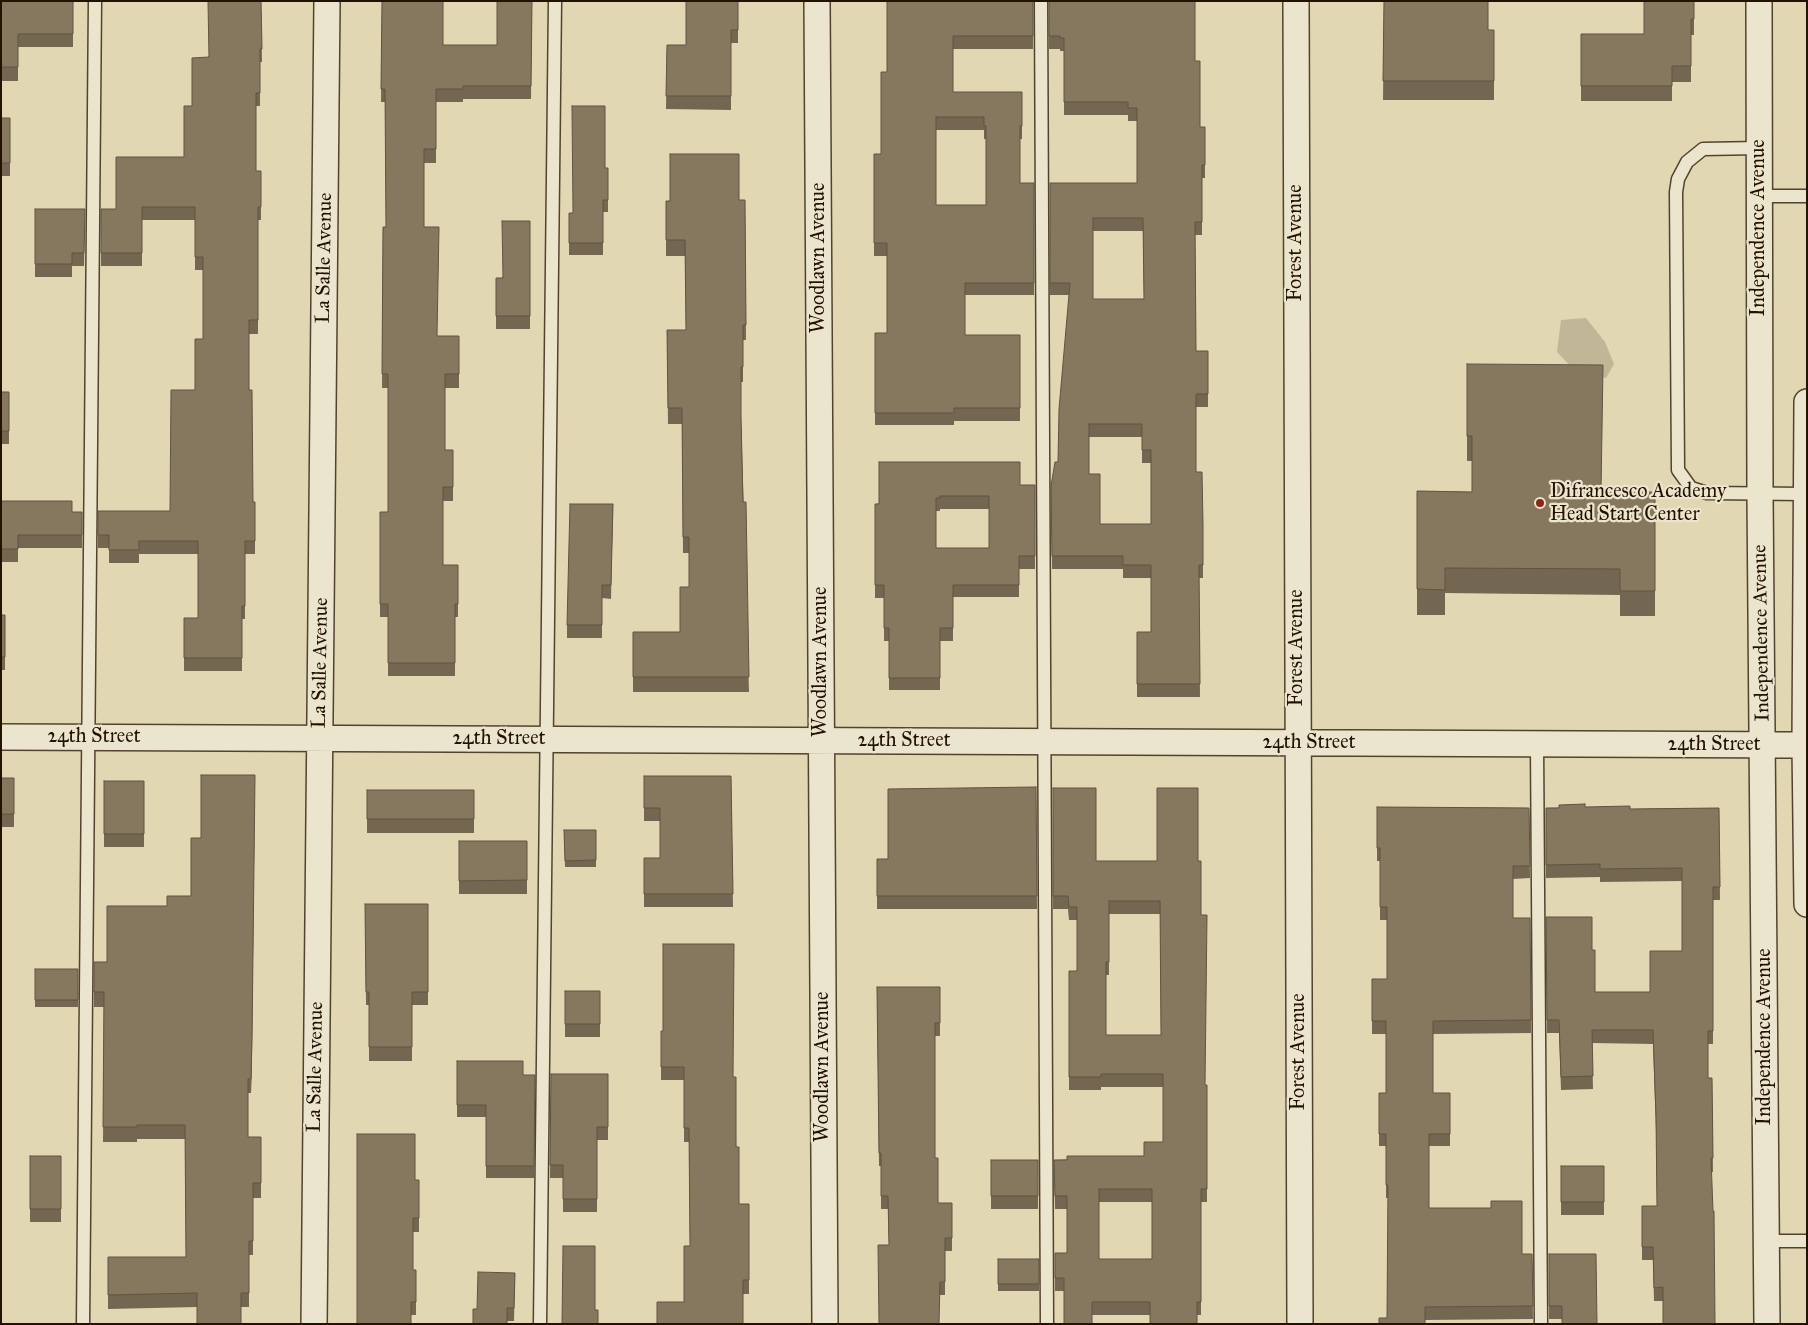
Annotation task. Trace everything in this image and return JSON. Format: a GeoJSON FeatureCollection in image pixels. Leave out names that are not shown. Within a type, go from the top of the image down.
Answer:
{"type":"FeatureCollection","features":[{"type":"Feature","properties":{"kind":"street","name":"La Salle Avenue"},"geometry":{"type":"LineString","coordinates":[[314,1324],[327,1]]}},
{"type":"Feature","properties":{"kind":"street","name":"Woodlawn Avenue"},"geometry":{"type":"LineString","coordinates":[[817,1],[825,1324]]}},
{"type":"Feature","properties":{"kind":"street","name":"Forest Avenue"},"geometry":{"type":"LineString","coordinates":[[1296,1],[1300,1324]]}},
{"type":"Feature","properties":{"kind":"street","name":"Independence Avenue"},"geometry":{"type":"LineString","coordinates":[[1759,1],[1760,495],[1767,1324]]}},
{"type":"Feature","properties":{"kind":"street","name":"Independence Avenue"},"geometry":{"type":"LineString","coordinates":[[1807,402],[1807,904]]}},
{"type":"Feature","properties":{"kind":"street","name":"24th Street"},"geometry":{"type":"LineString","coordinates":[[1,736],[1806,745]]}},
{"type":"Feature","properties":{"kind":"lane"},"geometry":{"type":"LineString","coordinates":[[82,1324],[95,1]]}},
{"type":"Feature","properties":{"kind":"lane"},"geometry":{"type":"LineString","coordinates":[[540,1324],[555,1]]}},
{"type":"Feature","properties":{"kind":"lane"},"geometry":{"type":"LineString","coordinates":[[1041,1],[1047,1324]]}},
{"type":"Feature","properties":{"kind":"lane"},"geometry":{"type":"LineString","coordinates":[[1759,148],[1703,149],[1687,162],[1678,179],[1676,202],[1678,470],[1691,488],[1707,493],[1806,494]]}},
{"type":"Feature","properties":{"kind":"lane"},"geometry":{"type":"LineString","coordinates":[[1759,196],[1807,196]]}},
{"type":"Feature","properties":{"kind":"lane"},"geometry":{"type":"LineString","coordinates":[[1538,744],[1541,1324]]}},
{"type":"Feature","properties":{"kind":"lane"},"geometry":{"type":"LineString","coordinates":[[1766,1241],[1807,1241]]}},
{"type":"Feature","properties":{"kind":"shaded area"},"geometry":{"type":"Polygon","coordinates":[[[1586,318],[1605,342],[1614,364],[1606,378],[1576,372],[1557,352],[1561,320],[1586,318]]]}},
{"type":"Feature","properties":{"kind":"building"},"geometry":{"type":"Polygon","coordinates":[[[1,1],[73,1],[73,34],[18,34],[18,67],[1,67],[1,1]]]}},
{"type":"Feature","properties":{"kind":"building"},"geometry":{"type":"Polygon","coordinates":[[[208,1],[261,1],[262,49],[260,49],[260,93],[256,93],[256,171],[261,171],[261,207],[258,207],[258,320],[249,320],[249,390],[252,390],[255,541],[245,541],[245,606],[242,606],[242,658],[184,658],[184,618],[198,618],[198,541],[139,541],[139,550],[109,550],[109,535],[98,535],[98,511],[170,511],[171,390],[195,390],[195,339],[203,339],[203,257],[195,257],[195,207],[142,207],[142,253],[101,253],[101,209],[116,209],[116,157],[184,157],[184,106],[192,106],[192,58],[209,57],[208,1]]]}},
{"type":"Feature","properties":{"kind":"building"},"geometry":{"type":"Polygon","coordinates":[[[382,1],[443,1],[443,45],[497,45],[497,1],[532,1],[531,86],[463,86],[463,89],[436,89],[436,149],[424,149],[424,227],[439,227],[437,336],[459,336],[459,374],[445,374],[445,450],[453,450],[453,487],[443,487],[443,565],[458,565],[458,604],[455,604],[455,663],[388,663],[388,604],[380,604],[380,512],[388,512],[388,374],[382,374],[383,227],[386,227],[385,89],[381,89],[382,1]]]}},
{"type":"Feature","properties":{"kind":"building"},"geometry":{"type":"Polygon","coordinates":[[[686,1],[738,1],[738,30],[731,30],[731,96],[666,96],[667,45],[686,45],[686,1]]]}},
{"type":"Feature","properties":{"kind":"building"},"geometry":{"type":"Polygon","coordinates":[[[887,1],[1033,1],[1033,36],[953,36],[953,92],[1022,92],[1020,183],[1034,183],[1034,283],[965,283],[965,335],[1020,335],[1020,408],[954,408],[954,413],[875,413],[875,333],[887,333],[887,243],[874,243],[874,154],[881,154],[881,72],[887,72],[887,1]],[[936,117],[936,205],[986,205],[986,126],[984,126],[984,117],[936,117]]]}},
{"type":"Feature","properties":{"kind":"building"},"geometry":{"type":"Polygon","coordinates":[[[1049,1],[1195,1],[1195,61],[1200,61],[1200,127],[1205,127],[1205,165],[1202,165],[1202,222],[1195,222],[1196,351],[1208,351],[1208,394],[1196,394],[1196,472],[1202,472],[1203,524],[1203,565],[1199,565],[1200,684],[1137,684],[1137,632],[1151,632],[1151,565],[1123,565],[1123,556],[1052,556],[1051,486],[1055,462],[1058,462],[1059,409],[1070,283],[1050,283],[1050,183],[1137,183],[1137,108],[1128,108],[1128,102],[1064,102],[1064,38],[1049,36],[1049,1]],[[1093,218],[1093,299],[1144,299],[1143,218],[1093,218]],[[1089,424],[1089,474],[1100,474],[1100,524],[1151,524],[1151,450],[1142,450],[1142,424],[1089,424]]]}},
{"type":"Feature","properties":{"kind":"building"},"geometry":{"type":"Polygon","coordinates":[[[1384,1],[1488,1],[1488,30],[1494,30],[1494,81],[1383,81],[1384,1]]]}},
{"type":"Feature","properties":{"kind":"building"},"geometry":{"type":"Polygon","coordinates":[[[1644,1],[1694,1],[1694,19],[1691,19],[1691,66],[1672,66],[1672,86],[1581,86],[1581,34],[1644,34],[1644,1]]]}},
{"type":"Feature","properties":{"kind":"building"},"geometry":{"type":"Polygon","coordinates":[[[572,106],[605,106],[605,168],[608,168],[608,200],[603,200],[603,243],[569,243],[569,213],[573,213],[572,106]]]}},
{"type":"Feature","properties":{"kind":"building"},"geometry":{"type":"Polygon","coordinates":[[[1,118],[10,118],[10,163],[1,163],[1,118]]]}},
{"type":"Feature","properties":{"kind":"building"},"geometry":{"type":"Polygon","coordinates":[[[670,154],[739,154],[739,200],[745,200],[746,325],[743,325],[741,416],[743,502],[746,502],[749,677],[633,677],[633,632],[680,632],[680,587],[689,587],[689,537],[683,537],[682,408],[668,408],[667,330],[686,330],[685,240],[666,240],[666,201],[670,201],[670,154]]]}},
{"type":"Feature","properties":{"kind":"building"},"geometry":{"type":"Polygon","coordinates":[[[35,209],[85,209],[84,253],[72,253],[72,264],[35,264],[35,209]]]}},
{"type":"Feature","properties":{"kind":"building"},"geometry":{"type":"Polygon","coordinates":[[[502,221],[530,221],[530,316],[496,316],[496,278],[503,278],[502,221]]]}},
{"type":"Feature","properties":{"kind":"building","name":"Difrancesco Academy Head Start Center"},"geometry":{"type":"Polygon","coordinates":[[[1467,364],[1603,365],[1601,492],[1655,492],[1655,591],[1620,591],[1620,569],[1445,568],[1445,590],[1417,589],[1417,491],[1472,492],[1472,436],[1467,436],[1467,364]]]}},
{"type":"Feature","properties":{"kind":"building"},"geometry":{"type":"Polygon","coordinates":[[[1,392],[9,392],[9,431],[1,431],[1,392]]]}},
{"type":"Feature","properties":{"kind":"building"},"geometry":{"type":"Polygon","coordinates":[[[879,462],[1020,462],[1020,485],[1035,485],[1035,556],[1019,556],[1019,585],[953,585],[953,628],[940,628],[940,678],[889,678],[889,628],[884,628],[884,585],[875,585],[875,504],[879,504],[879,462]],[[940,496],[940,498],[936,498],[936,548],[989,548],[989,496],[940,496]]]}},
{"type":"Feature","properties":{"kind":"building"},"geometry":{"type":"Polygon","coordinates":[[[1,501],[72,501],[72,512],[82,512],[82,535],[18,535],[18,549],[1,549],[1,501]]]}},
{"type":"Feature","properties":{"kind":"building"},"geometry":{"type":"Polygon","coordinates":[[[570,504],[613,504],[611,585],[602,585],[602,625],[567,625],[570,504]]]}},
{"type":"Feature","properties":{"kind":"building"},"geometry":{"type":"Polygon","coordinates":[[[1,615],[5,615],[5,657],[1,657],[1,615]]]}},
{"type":"Feature","properties":{"kind":"building"},"geometry":{"type":"Polygon","coordinates":[[[201,775],[255,775],[252,1039],[251,1079],[248,1079],[248,1137],[261,1137],[261,1183],[253,1183],[253,1241],[249,1241],[249,1293],[241,1293],[241,1324],[197,1324],[197,1293],[108,1295],[108,1257],[186,1257],[185,1125],[103,1127],[104,992],[94,992],[94,962],[107,962],[107,906],[167,906],[167,896],[191,896],[191,838],[201,838],[201,775]]]}},
{"type":"Feature","properties":{"kind":"building"},"geometry":{"type":"Polygon","coordinates":[[[644,776],[731,776],[733,894],[644,894],[644,858],[660,858],[660,808],[644,808],[644,776]]]}},
{"type":"Feature","properties":{"kind":"building"},"geometry":{"type":"Polygon","coordinates":[[[1,778],[14,778],[14,814],[1,814],[1,778]]]}},
{"type":"Feature","properties":{"kind":"building"},"geometry":{"type":"Polygon","coordinates":[[[104,781],[144,781],[144,834],[104,834],[104,781]]]}},
{"type":"Feature","properties":{"kind":"building"},"geometry":{"type":"Polygon","coordinates":[[[1036,787],[1037,896],[877,896],[877,859],[888,859],[888,789],[1036,787]]]}},
{"type":"Feature","properties":{"kind":"building"},"geometry":{"type":"Polygon","coordinates":[[[1053,788],[1096,788],[1096,861],[1157,861],[1157,788],[1198,788],[1198,861],[1201,861],[1201,915],[1207,915],[1205,1085],[1207,1085],[1207,1189],[1201,1189],[1201,1302],[1197,1302],[1197,1324],[1150,1324],[1150,1302],[1092,1302],[1092,1324],[1064,1324],[1064,1278],[1055,1278],[1055,1253],[1067,1253],[1067,1196],[1055,1196],[1054,1160],[1067,1160],[1067,1156],[1144,1156],[1144,1142],[1163,1142],[1163,1074],[1101,1074],[1101,1077],[1069,1077],[1069,971],[1077,971],[1077,907],[1069,907],[1068,896],[1053,896],[1053,788]],[[1109,901],[1109,962],[1106,962],[1106,1035],[1161,1035],[1160,901],[1109,901]],[[1099,1189],[1099,1259],[1152,1259],[1152,1189],[1099,1189]]]}},
{"type":"Feature","properties":{"kind":"building"},"geometry":{"type":"Polygon","coordinates":[[[367,790],[474,790],[474,819],[367,819],[367,790]]]}},
{"type":"Feature","properties":{"kind":"building"},"geometry":{"type":"Polygon","coordinates":[[[1585,804],[1585,807],[1630,806],[1630,809],[1719,808],[1720,887],[1713,887],[1713,1031],[1708,1031],[1708,1078],[1712,1078],[1713,1158],[1711,1158],[1714,1211],[1715,1324],[1663,1324],[1663,1287],[1654,1288],[1653,1247],[1642,1247],[1642,1206],[1657,1206],[1653,1030],[1592,1030],[1593,1076],[1561,1077],[1559,1020],[1547,1020],[1546,917],[1592,917],[1592,950],[1595,950],[1595,992],[1650,992],[1650,951],[1682,951],[1682,868],[1600,869],[1600,864],[1546,865],[1546,808],[1559,808],[1559,805],[1585,804]]]}},
{"type":"Feature","properties":{"kind":"building"},"geometry":{"type":"Polygon","coordinates":[[[1377,807],[1529,808],[1530,866],[1513,866],[1513,918],[1530,918],[1531,1020],[1433,1021],[1433,1093],[1450,1093],[1450,1134],[1429,1134],[1429,1208],[1491,1208],[1491,1201],[1522,1201],[1522,1254],[1532,1254],[1533,1306],[1425,1307],[1425,1324],[1379,1324],[1379,1318],[1387,1318],[1388,1185],[1386,1185],[1386,1134],[1379,1134],[1379,1093],[1386,1093],[1386,1021],[1372,1021],[1372,979],[1387,979],[1387,907],[1380,907],[1380,848],[1377,848],[1377,807]]]}},
{"type":"Feature","properties":{"kind":"building"},"geometry":{"type":"Polygon","coordinates":[[[564,830],[596,830],[596,860],[565,861],[564,830]]]}},
{"type":"Feature","properties":{"kind":"building"},"geometry":{"type":"Polygon","coordinates":[[[459,841],[527,841],[527,880],[459,881],[459,841]]]}},
{"type":"Feature","properties":{"kind":"building"},"geometry":{"type":"Polygon","coordinates":[[[365,904],[428,904],[428,992],[412,992],[412,1047],[369,1047],[369,992],[366,992],[365,904]]]}},
{"type":"Feature","properties":{"kind":"building"},"geometry":{"type":"Polygon","coordinates":[[[663,944],[734,944],[733,1077],[736,1077],[736,1147],[739,1147],[739,1204],[749,1204],[749,1280],[743,1280],[743,1324],[657,1324],[657,1302],[684,1302],[684,1246],[690,1246],[689,1128],[684,1128],[684,1067],[661,1067],[663,944]]]}},
{"type":"Feature","properties":{"kind":"building"},"geometry":{"type":"Polygon","coordinates":[[[35,969],[78,969],[78,1000],[35,1000],[35,969]]]}},
{"type":"Feature","properties":{"kind":"building"},"geometry":{"type":"Polygon","coordinates":[[[877,987],[940,987],[940,1023],[935,1023],[935,1158],[938,1158],[938,1203],[952,1203],[952,1238],[945,1238],[945,1282],[940,1282],[939,1324],[879,1324],[878,1245],[889,1245],[888,1196],[881,1196],[881,1153],[879,1153],[877,987]]]}},
{"type":"Feature","properties":{"kind":"building"},"geometry":{"type":"Polygon","coordinates":[[[565,991],[600,991],[600,1024],[565,1024],[565,991]]]}},
{"type":"Feature","properties":{"kind":"building"},"geometry":{"type":"Polygon","coordinates":[[[457,1061],[523,1061],[523,1075],[535,1075],[534,1166],[486,1166],[486,1105],[457,1105],[457,1061]]]}},
{"type":"Feature","properties":{"kind":"building"},"geometry":{"type":"Polygon","coordinates":[[[551,1074],[608,1074],[608,1127],[597,1127],[597,1199],[563,1199],[563,1165],[550,1165],[551,1074]]]}},
{"type":"Feature","properties":{"kind":"building"},"geometry":{"type":"Polygon","coordinates":[[[357,1134],[415,1134],[415,1180],[419,1180],[419,1218],[413,1218],[413,1270],[416,1270],[416,1302],[411,1302],[411,1324],[357,1324],[357,1134]]]}},
{"type":"Feature","properties":{"kind":"building"},"geometry":{"type":"Polygon","coordinates":[[[30,1156],[61,1156],[61,1209],[30,1209],[30,1156]]]}},
{"type":"Feature","properties":{"kind":"building"},"geometry":{"type":"Polygon","coordinates":[[[991,1160],[1038,1160],[1038,1196],[991,1196],[991,1160]]]}},
{"type":"Feature","properties":{"kind":"building"},"geometry":{"type":"Polygon","coordinates":[[[1561,1166],[1604,1166],[1604,1202],[1561,1202],[1561,1166]]]}},
{"type":"Feature","properties":{"kind":"building"},"geometry":{"type":"Polygon","coordinates":[[[563,1246],[595,1246],[595,1310],[598,1310],[598,1324],[562,1324],[563,1246]]]}},
{"type":"Feature","properties":{"kind":"building"},"geometry":{"type":"Polygon","coordinates":[[[1549,1254],[1596,1254],[1597,1324],[1562,1324],[1562,1306],[1549,1306],[1549,1254]]]}},
{"type":"Feature","properties":{"kind":"building"},"geometry":{"type":"Polygon","coordinates":[[[998,1259],[1039,1259],[1039,1284],[998,1284],[998,1259]]]}},
{"type":"Feature","properties":{"kind":"building"},"geometry":{"type":"Polygon","coordinates":[[[478,1272],[515,1273],[514,1308],[507,1308],[507,1324],[473,1324],[473,1309],[477,1309],[478,1272]]]}},
{"type":"Feature","properties":{"kind":"place","name":"Difrancesco Academy Head Start Center"},"geometry":{"type":"Point","coordinates":[1540,503]}}]}
